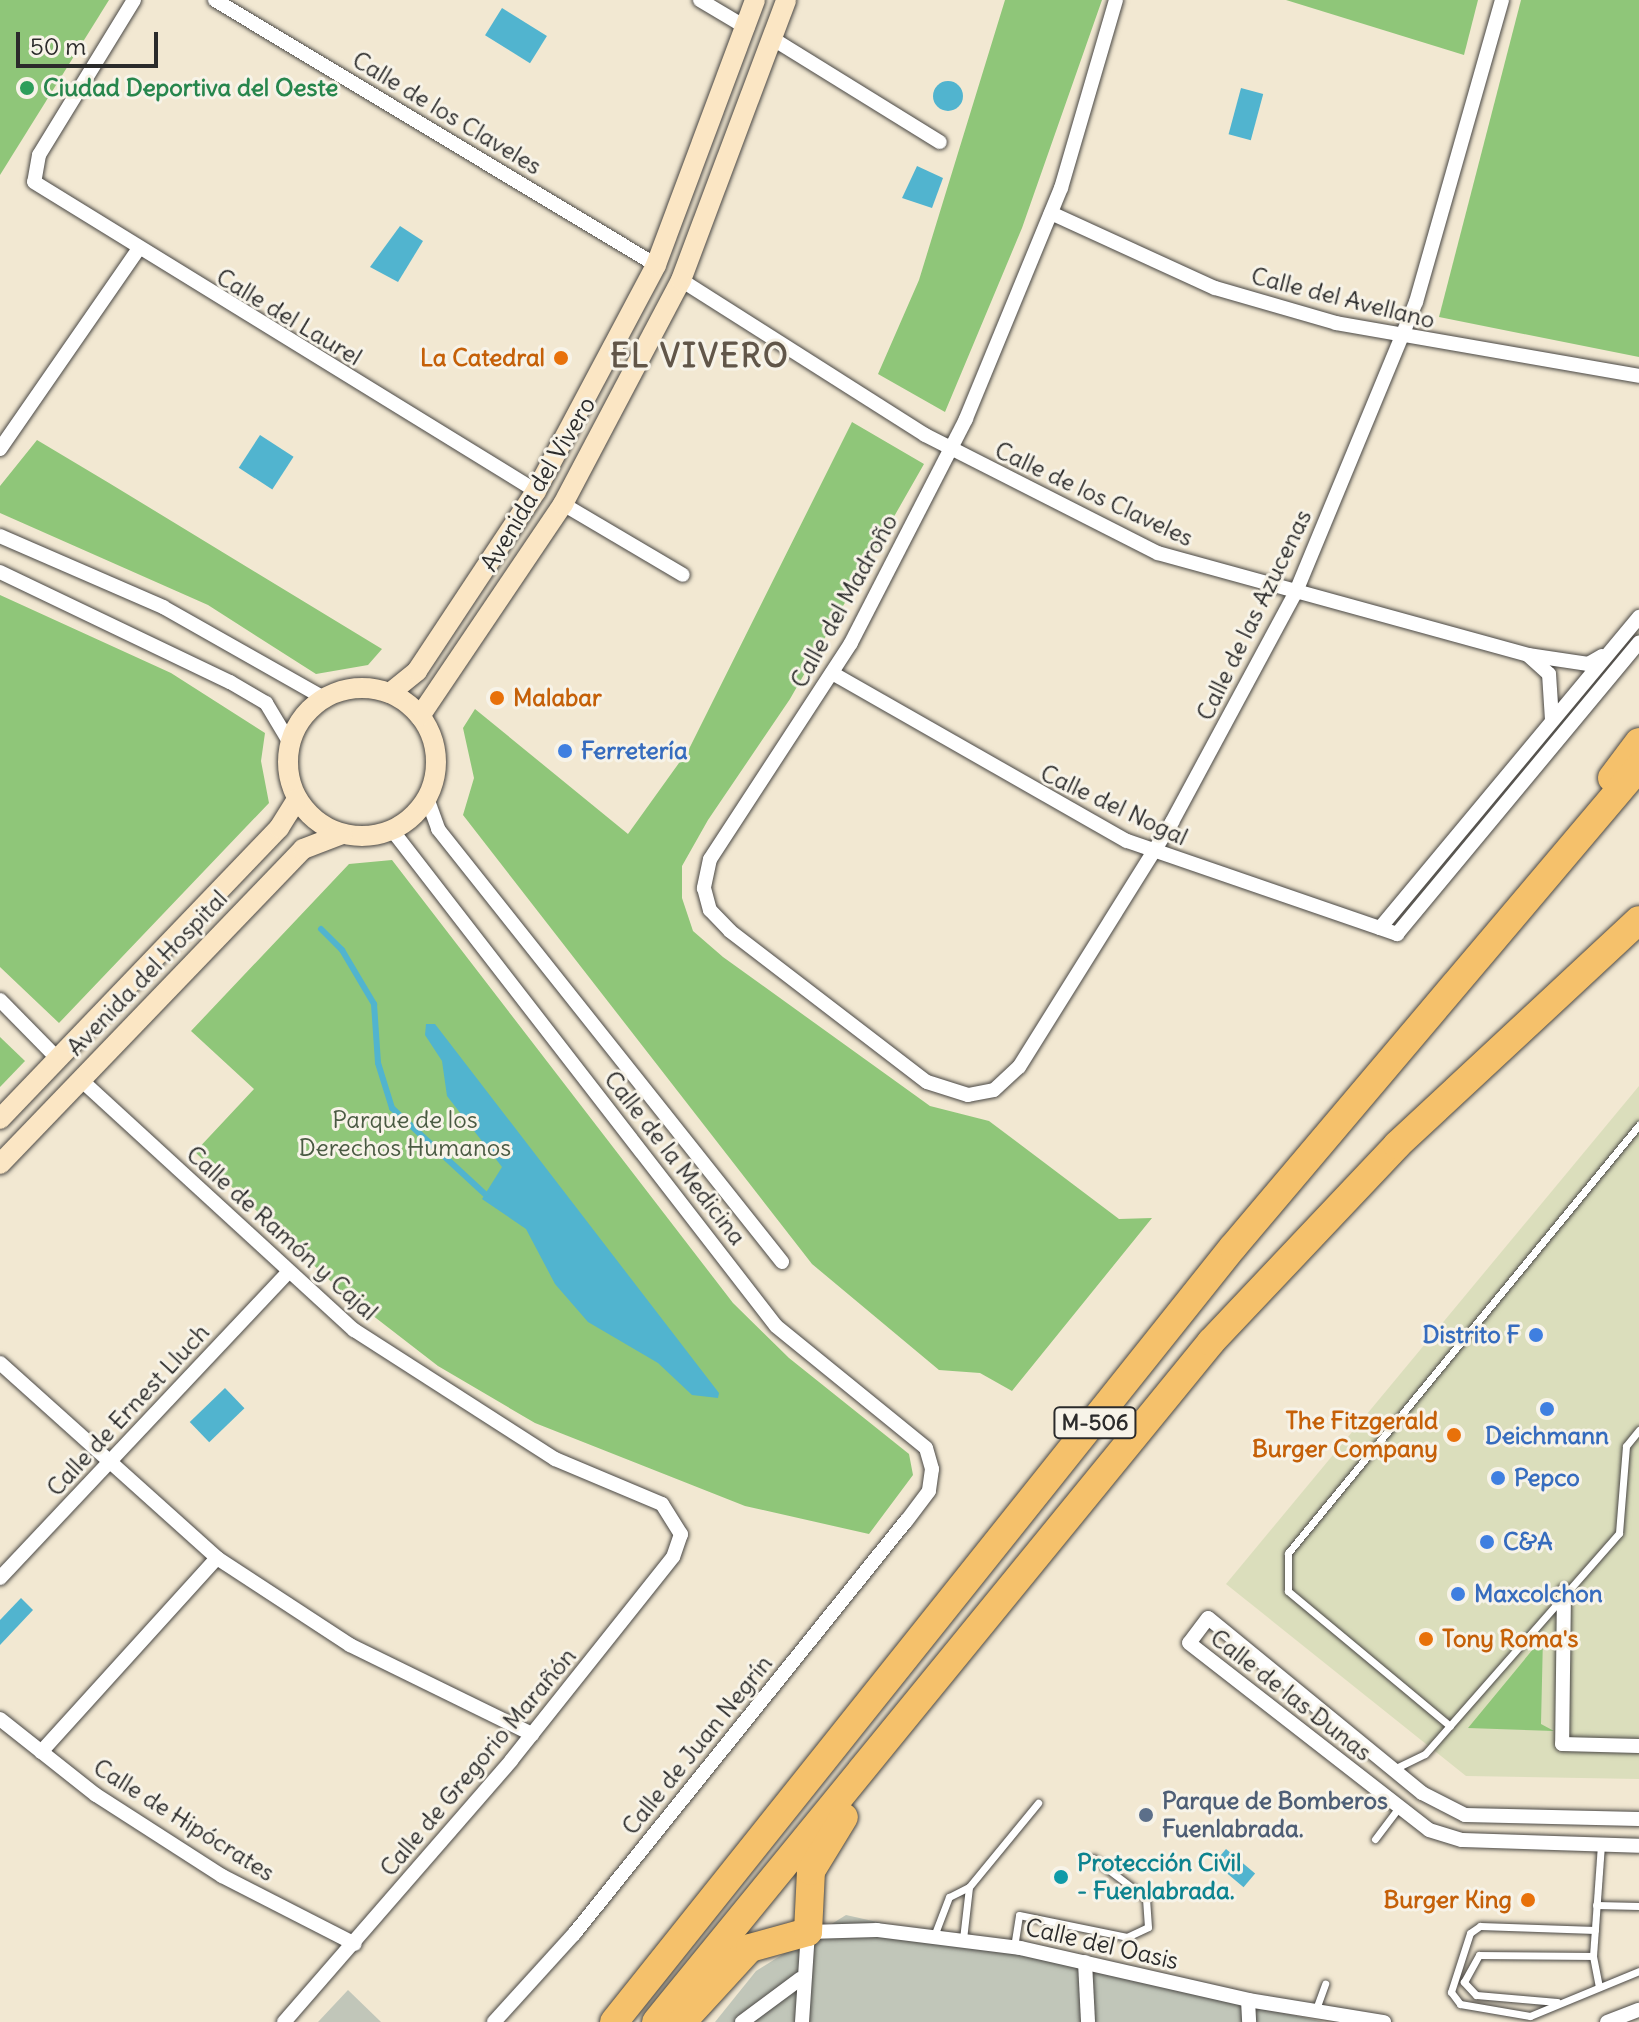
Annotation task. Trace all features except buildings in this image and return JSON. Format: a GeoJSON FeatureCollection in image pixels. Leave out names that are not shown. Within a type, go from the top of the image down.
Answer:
{"type":"FeatureCollection","features":[{"type":"Feature","properties":{"kind":"highway"},"geometry":{"type":"LineString","coordinates":[[1583,832],[1639,742]]}},
{"type":"Feature","properties":{"kind":"highway","name":"M-506"},"geometry":{"type":"LineString","coordinates":[[614,2022],[1233,1247],[1639,767]]}},
{"type":"Feature","properties":{"kind":"highway","name":"M-506"},"geometry":{"type":"LineString","coordinates":[[656,2022],[1211,1342],[1397,1145],[1639,920]]}},
{"type":"Feature","properties":{"kind":"highway"},"geometry":{"type":"LineString","coordinates":[[682,2022],[750,1948],[808,1932],[811,1871],[903,1720]]}},
{"type":"Feature","properties":{"kind":"main road","name":"Avenida del Vivero"},"geometry":{"type":"LineString","coordinates":[[390,693],[417,671],[536,491],[656,265],[755,0]]}},
{"type":"Feature","properties":{"kind":"main road","name":"Avenida del Vivero"},"geometry":{"type":"LineString","coordinates":[[420,716],[563,504],[681,280],[786,0]]}},
{"type":"Feature","properties":{"kind":"main road"},"geometry":{"type":"LineString","coordinates":[[351,688],[390,693],[420,716],[435,752],[427,798],[392,830],[342,834],[316,821],[297,799],[288,772],[290,743],[302,717],[324,698],[351,688]]}},
{"type":"Feature","properties":{"kind":"main road","name":"Avenida del Hospital"},"geometry":{"type":"LineString","coordinates":[[0,1119],[279,828],[297,799]]}},
{"type":"Feature","properties":{"kind":"main road","name":"Avenida del Hospital"},"geometry":{"type":"LineString","coordinates":[[0,1164],[303,849],[342,834]]}},
{"type":"Feature","properties":{"kind":"street","name":"Calle del Laurel"},"geometry":{"type":"LineString","coordinates":[[134,0],[32,169],[43,193],[536,491]]}},
{"type":"Feature","properties":{"kind":"street","name":"Calle de los Claveles"},"geometry":{"type":"LineString","coordinates":[[215,0],[656,265]]}},
{"type":"Feature","properties":{"kind":"street"},"geometry":{"type":"LineString","coordinates":[[700,0],[747,28]]}},
{"type":"Feature","properties":{"kind":"street","name":"Calle del Madroño"},"geometry":{"type":"LineString","coordinates":[[968,1095],[927,1082],[710,910],[710,859],[832,673],[950,449],[1051,213],[1116,0]]}},
{"type":"Feature","properties":{"kind":"street","name":"Calle de las Azucenas"},"geometry":{"type":"LineString","coordinates":[[968,1095],[994,1090],[1019,1067],[1154,853],[1295,594],[1402,337],[1502,0]]}},
{"type":"Feature","properties":{"kind":"street"},"geometry":{"type":"LineString","coordinates":[[773,39],[940,142]]}},
{"type":"Feature","properties":{"kind":"street","name":"Calle del Avellano"},"geometry":{"type":"LineString","coordinates":[[1051,213],[1215,288],[1402,337],[1639,376]]}},
{"type":"Feature","properties":{"kind":"street"},"geometry":{"type":"LineString","coordinates":[[0,449],[137,251]]}},
{"type":"Feature","properties":{"kind":"street","name":"Calle de los Claveles"},"geometry":{"type":"LineString","coordinates":[[681,280],[820,374],[950,449],[1158,553],[1295,594],[1528,655],[1588,664],[1612,649]]}},
{"type":"Feature","properties":{"kind":"street"},"geometry":{"type":"LineString","coordinates":[[563,504],[683,575]]}},
{"type":"Feature","properties":{"kind":"street"},"geometry":{"type":"LineString","coordinates":[[0,536],[163,607],[324,698]]}},
{"type":"Feature","properties":{"kind":"street"},"geometry":{"type":"LineString","coordinates":[[0,572],[230,682],[266,703],[290,743]]}},
{"type":"Feature","properties":{"kind":"street"},"geometry":{"type":"LineString","coordinates":[[1380,928],[1639,617]]}},
{"type":"Feature","properties":{"kind":"street","name":"Calle del Nogal"},"geometry":{"type":"LineString","coordinates":[[832,673],[1010,780],[1154,853],[1397,934],[1639,642]]}},
{"type":"Feature","properties":{"kind":"street"},"geometry":{"type":"LineString","coordinates":[[1528,655],[1549,674],[1551,722]]}},
{"type":"Feature","properties":{"kind":"street","name":"Calle de la Medicina"},"geometry":{"type":"LineString","coordinates":[[427,798],[438,829],[782,1262]]}},
{"type":"Feature","properties":{"kind":"street","name":"Calle de la Medicina"},"geometry":{"type":"LineString","coordinates":[[392,830],[776,1326],[926,1448],[929,1491]]}},
{"type":"Feature","properties":{"kind":"street"},"geometry":{"type":"LineString","coordinates":[[0,1000],[57,1058]]}},
{"type":"Feature","properties":{"kind":"street","name":"Calle de Ramón y Cajal"},"geometry":{"type":"LineString","coordinates":[[80,1079],[288,1272],[429,1383],[555,1459],[662,1504],[677,1518]]}},
{"type":"Feature","properties":{"kind":"street","name":"Calle de Ernest Lluch"},"geometry":{"type":"LineString","coordinates":[[0,1578],[288,1272]]}},
{"type":"Feature","properties":{"kind":"street"},"geometry":{"type":"LineString","coordinates":[[0,1363],[108,1465],[217,1558],[350,1645],[532,1734]]}},
{"type":"Feature","properties":{"kind":"street","name":"Calle de Juan Negrín"},"geometry":{"type":"LineString","coordinates":[[494,2022],[574,1934],[929,1491]]}},
{"type":"Feature","properties":{"kind":"street","name":"Calle de Gregorio Marañón"},"geometry":{"type":"LineString","coordinates":[[284,2022],[355,1944],[532,1734],[673,1557],[681,1534],[677,1518]]}},
{"type":"Feature","properties":{"kind":"street"},"geometry":{"type":"LineString","coordinates":[[41,1752],[217,1558]]}},
{"type":"Feature","properties":{"kind":"street"},"geometry":{"type":"LineString","coordinates":[[1564,1591],[1562,1744],[1639,1746]]}},
{"type":"Feature","properties":{"kind":"street","name":"Calle de las Dunas"},"geometry":{"type":"LineString","coordinates":[[1639,1819],[1465,1815],[1393,1770],[1208,1618],[1189,1643],[1429,1830],[1462,1840],[1639,1846]]}},
{"type":"Feature","properties":{"kind":"street","name":"Calle de Hipócrates"},"geometry":{"type":"LineString","coordinates":[[0,1719],[41,1752],[222,1876],[355,1944]]}},
{"type":"Feature","properties":{"kind":"street"},"geometry":{"type":"LineString","coordinates":[[802,2022],[800,1979],[808,1932]]}},
{"type":"Feature","properties":{"kind":"street","name":"Calle del Oasis"},"geometry":{"type":"LineString","coordinates":[[808,1932],[963,1939],[1085,1962],[1248,2000],[1384,2022]]}},
{"type":"Feature","properties":{"kind":"street"},"geometry":{"type":"LineString","coordinates":[[1085,1962],[1088,2022]]}},
{"type":"Feature","properties":{"kind":"street"},"geometry":{"type":"LineString","coordinates":[[742,2022],[800,1979]]}},
{"type":"Feature","properties":{"kind":"street"},"geometry":{"type":"LineString","coordinates":[[1248,2000],[1249,2022]]}},
{"type":"Feature","properties":{"kind":"street"},"geometry":{"type":"LineString","coordinates":[[1607,2022],[1639,2010]]}},
{"type":"Feature","properties":{"kind":"lane"},"geometry":{"type":"LineString","coordinates":[[1450,1726],[1288,1591],[1288,1553],[1639,1125]]}},
{"type":"Feature","properties":{"kind":"lane"},"geometry":{"type":"LineString","coordinates":[[1393,1770],[1425,1754],[1624,1524],[1626,1446],[1639,1430]]}},
{"type":"Feature","properties":{"kind":"lane"},"geometry":{"type":"LineString","coordinates":[[934,1936],[949,1897],[969,1887],[1038,1803]]}},
{"type":"Feature","properties":{"kind":"lane"},"geometry":{"type":"LineString","coordinates":[[1375,1839],[1399,1807]]}},
{"type":"Feature","properties":{"kind":"lane"},"geometry":{"type":"LineString","coordinates":[[1599,1987],[1593,1956],[1601,1845]]}},
{"type":"Feature","properties":{"kind":"lane"},"geometry":{"type":"LineString","coordinates":[[1014,1947],[1019,1915],[1127,1937],[1148,1927],[1146,1898],[1093,1858]]}},
{"type":"Feature","properties":{"kind":"lane"},"geometry":{"type":"LineString","coordinates":[[963,1939],[969,1887]]}},
{"type":"Feature","properties":{"kind":"lane"},"geometry":{"type":"LineString","coordinates":[[1596,1905],[1639,1906]]}},
{"type":"Feature","properties":{"kind":"lane"},"geometry":{"type":"LineString","coordinates":[[1595,1930],[1480,1926],[1470,1933],[1451,1979],[1460,2004],[1530,2016],[1557,2002],[1639,1971]]}},
{"type":"Feature","properties":{"kind":"lane"},"geometry":{"type":"LineString","coordinates":[[1557,2002],[1476,1995],[1464,1982],[1479,1955],[1593,1956]]}},
{"type":"Feature","properties":{"kind":"lane"},"geometry":{"type":"LineString","coordinates":[[1316,2009],[1325,1984]]}},
{"type":"Feature","properties":{"kind":"shaded area","name":"Distrito F"},"geometry":{"type":"Polygon","coordinates":[[[1639,1086],[1639,1779],[1466,1776],[1226,1584],[1639,1086]]]}},
{"type":"Feature","properties":{"kind":"shaded area"},"geometry":{"type":"Polygon","coordinates":[[[846,1915],[1324,2022],[715,2022],[756,1971],[846,1915]]]}},
{"type":"Feature","properties":{"kind":"shaded area"},"geometry":{"type":"Polygon","coordinates":[[[348,1990],[381,2022],[318,2022],[348,1990]]]}},
{"type":"Feature","properties":{"kind":"green space","name":"Ciudad Deportiva del Oeste"},"geometry":{"type":"Polygon","coordinates":[[[0,0],[109,0],[0,175],[0,0]]]}},
{"type":"Feature","properties":{"kind":"green space"},"geometry":{"type":"Polygon","coordinates":[[[1005,0],[1102,0],[1022,228],[945,412],[878,374],[919,280],[1005,0]]]}},
{"type":"Feature","properties":{"kind":"green space"},"geometry":{"type":"Polygon","coordinates":[[[1286,0],[1478,0],[1464,55],[1286,0]]]}},
{"type":"Feature","properties":{"kind":"green space"},"geometry":{"type":"Polygon","coordinates":[[[1521,0],[1639,0],[1639,357],[1439,317],[1521,0]]]}},
{"type":"Feature","properties":{"kind":"green space"},"geometry":{"type":"Polygon","coordinates":[[[852,422],[924,464],[790,699],[708,820],[682,866],[682,898],[693,931],[723,957],[930,1106],[989,1121],[1119,1219],[1152,1218],[1012,1391],[980,1373],[939,1370],[812,1264],[463,815],[474,778],[463,728],[475,709],[628,834],[689,749],[852,422]]]}},
{"type":"Feature","properties":{"kind":"green space"},"geometry":{"type":"Polygon","coordinates":[[[37,440],[382,649],[368,665],[316,674],[208,605],[0,513],[0,486],[37,440]]]}},
{"type":"Feature","properties":{"kind":"green space"},"geometry":{"type":"Polygon","coordinates":[[[0,595],[171,673],[265,733],[261,761],[269,803],[59,1023],[0,967],[0,595]]]}},
{"type":"Feature","properties":{"kind":"green space","name":"Parque de los Derechos Humanos"},"geometry":{"type":"Polygon","coordinates":[[[392,860],[733,1303],[789,1358],[909,1454],[913,1475],[869,1534],[745,1506],[535,1423],[438,1366],[341,1291],[195,1152],[254,1089],[191,1031],[349,864],[392,860]]]}},
{"type":"Feature","properties":{"kind":"green space"},"geometry":{"type":"Polygon","coordinates":[[[0,1037],[25,1061],[0,1087],[0,1037]]]}},
{"type":"Feature","properties":{"kind":"green space"},"geometry":{"type":"Polygon","coordinates":[[[1543,1637],[1541,1724],[1554,1731],[1468,1728],[1543,1637]]]}},
{"type":"Feature","properties":{"kind":"water"},"geometry":{"type":"Polygon","coordinates":[[[502,8],[547,36],[530,63],[485,35],[502,8]]]}},
{"type":"Feature","properties":{"kind":"water"},"geometry":{"type":"Polygon","coordinates":[[[948,81],[959,85],[963,96],[959,107],[948,111],[937,107],[933,96],[937,85],[948,81]]]}},
{"type":"Feature","properties":{"kind":"water"},"geometry":{"type":"Polygon","coordinates":[[[1241,88],[1263,94],[1251,140],[1229,134],[1241,88]]]}},
{"type":"Feature","properties":{"kind":"water"},"geometry":{"type":"Polygon","coordinates":[[[917,166],[943,178],[932,208],[902,198],[917,166]]]}},
{"type":"Feature","properties":{"kind":"water"},"geometry":{"type":"Polygon","coordinates":[[[400,226],[423,241],[398,282],[370,267],[400,226]]]}},
{"type":"Feature","properties":{"kind":"water"},"geometry":{"type":"Polygon","coordinates":[[[260,435],[294,457],[272,489],[239,468],[260,435]]]}},
{"type":"Feature","properties":{"kind":"water"},"geometry":{"type":"Polygon","coordinates":[[[426,1024],[435,1024],[719,1393],[718,1398],[692,1395],[658,1363],[588,1322],[555,1284],[526,1229],[482,1199],[502,1167],[447,1096],[442,1061],[425,1035],[426,1024]]]}},
{"type":"Feature","properties":{"kind":"water"},"geometry":{"type":"Polygon","coordinates":[[[225,1388],[244,1408],[209,1442],[190,1422],[225,1388]]]}},
{"type":"Feature","properties":{"kind":"water"},"geometry":{"type":"Polygon","coordinates":[[[21,1598],[33,1610],[0,1645],[0,1620],[21,1598]]]}},
{"type":"Feature","properties":{"kind":"water"},"geometry":{"type":"Polygon","coordinates":[[[1226,1849],[1255,1873],[1244,1887],[1214,1863],[1226,1849]]]}},
{"type":"Feature","properties":{"kind":"waterway"},"geometry":{"type":"LineString","coordinates":[[321,929],[342,950],[374,1004],[378,1063],[392,1108],[485,1194]]}},
{"type":"Feature","properties":{"kind":"place","name":"Ciudad Deportiva del Oeste"},"geometry":{"type":"Point","coordinates":[27,88]}},
{"type":"Feature","properties":{"kind":"place","name":"La Catedral"},"geometry":{"type":"Point","coordinates":[561,358]}},
{"type":"Feature","properties":{"kind":"place","name":"Malabar"},"geometry":{"type":"Point","coordinates":[497,698]}},
{"type":"Feature","properties":{"kind":"place","name":"Ferretería"},"geometry":{"type":"Point","coordinates":[565,751]}},
{"type":"Feature","properties":{"kind":"place","name":"Distrito F"},"geometry":{"type":"Point","coordinates":[1536,1335]}},
{"type":"Feature","properties":{"kind":"place","name":"Deichmann"},"geometry":{"type":"Point","coordinates":[1547,1409]}},
{"type":"Feature","properties":{"kind":"place","name":"The Fitzgerald Burger Company"},"geometry":{"type":"Point","coordinates":[1454,1435]}},
{"type":"Feature","properties":{"kind":"place","name":"Pepco"},"geometry":{"type":"Point","coordinates":[1498,1478]}},
{"type":"Feature","properties":{"kind":"place","name":"C&A"},"geometry":{"type":"Point","coordinates":[1487,1542]}},
{"type":"Feature","properties":{"kind":"place","name":"Maxcolchon"},"geometry":{"type":"Point","coordinates":[1458,1594]}},
{"type":"Feature","properties":{"kind":"place","name":"Tony Roma's"},"geometry":{"type":"Point","coordinates":[1426,1639]}},
{"type":"Feature","properties":{"kind":"place","name":"Parque de Bomberos Fuenlabrada."},"geometry":{"type":"Point","coordinates":[1146,1815]}},
{"type":"Feature","properties":{"kind":"place","name":"Protección Civil - Fuenlabrada."},"geometry":{"type":"Point","coordinates":[1061,1877]}},
{"type":"Feature","properties":{"kind":"place","name":"Burger King"},"geometry":{"type":"Point","coordinates":[1528,1900]}},
{"type":"Feature","properties":{"kind":"district","name":"EL VIVERO"},"geometry":{"type":"Point","coordinates":[700,356]}}]}
